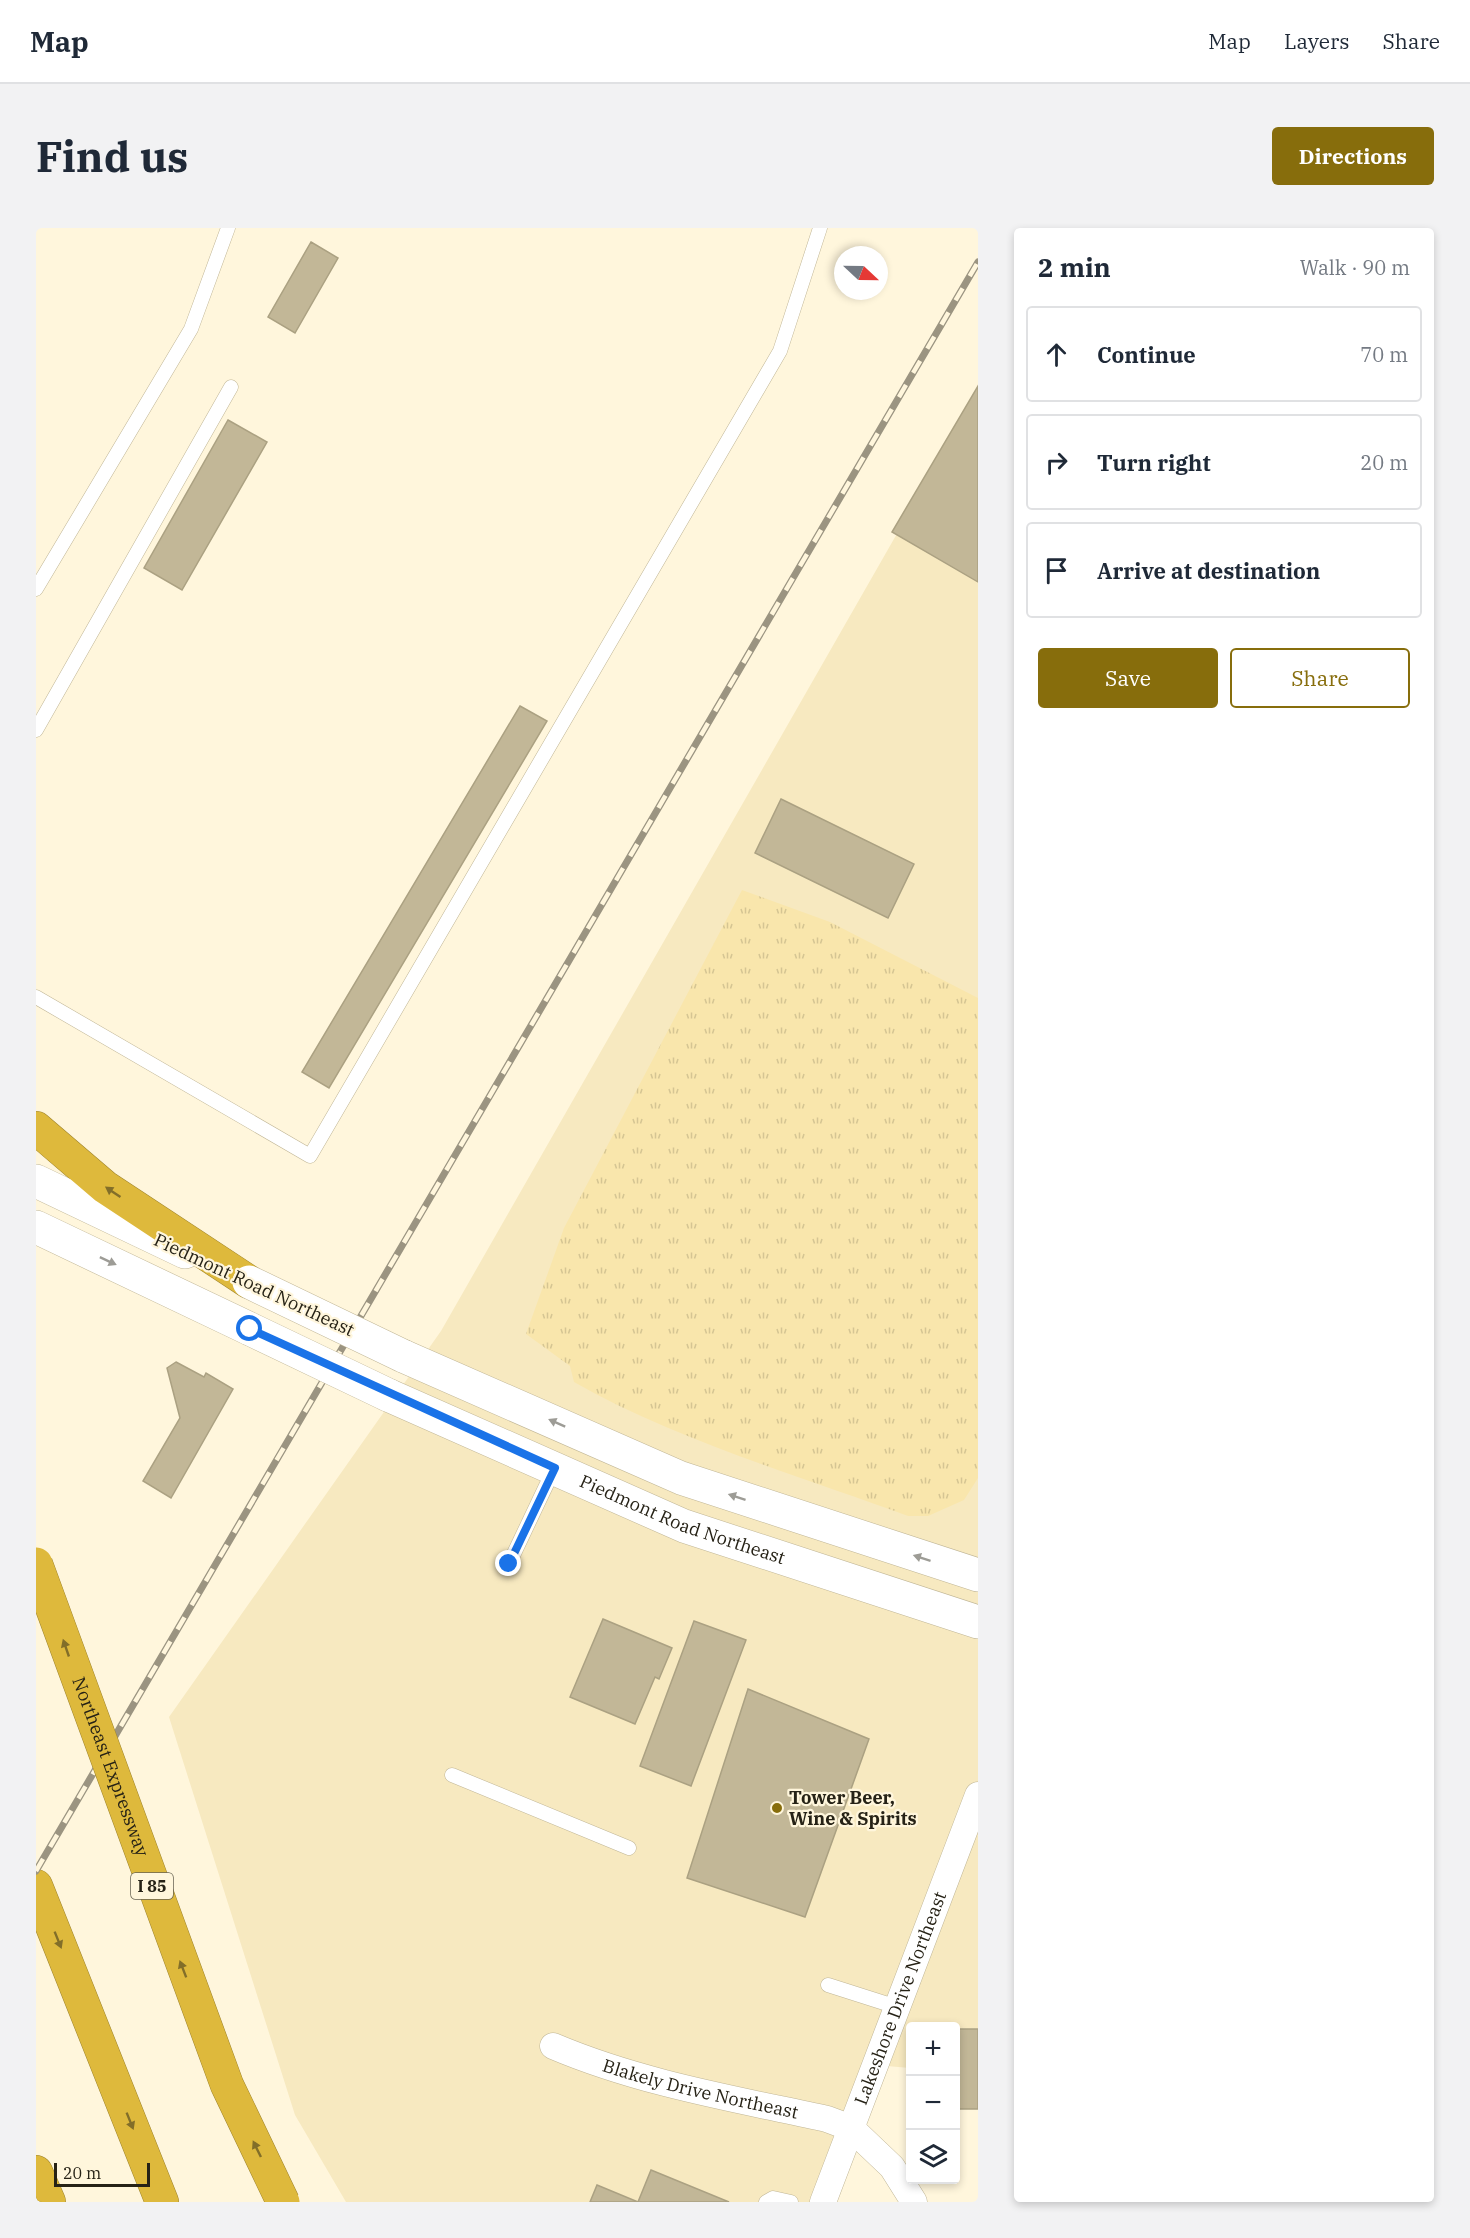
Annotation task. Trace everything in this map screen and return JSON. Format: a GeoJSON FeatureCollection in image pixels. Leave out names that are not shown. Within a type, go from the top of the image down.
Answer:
{"type":"FeatureCollection","features":[{"type":"Feature","properties":{"kind":"highway"},"geometry":{"type":"LineString","coordinates":[[36,1128],[105,1187],[249,1282]]}},
{"type":"Feature","properties":{"kind":"highway","name":"Northeast Expressway"},"geometry":{"type":"LineString","coordinates":[[36,1564],[227,2085],[283,2202]]}},
{"type":"Feature","properties":{"kind":"highway"},"geometry":{"type":"LineString","coordinates":[[36,1886],[162,2202]]}},
{"type":"Feature","properties":{"kind":"highway"},"geometry":{"type":"LineString","coordinates":[[36,2172],[49,2202]]}},
{"type":"Feature","properties":{"kind":"main road","name":"Piedmont Road Northeast"},"geometry":{"type":"LineString","coordinates":[[36,1181],[403,1356],[681,1478],[978,1575]]}},
{"type":"Feature","properties":{"kind":"main road","name":"Piedmont Road Northeast"},"geometry":{"type":"LineString","coordinates":[[36,1227],[388,1395],[684,1526],[978,1622]]}},
{"type":"Feature","properties":{"kind":"street","name":"Lakeshore Drive Northeast"},"geometry":{"type":"LineString","coordinates":[[823,2202],[978,1795]]}},
{"type":"Feature","properties":{"kind":"street","name":"Blakely Drive Northeast"},"geometry":{"type":"LineString","coordinates":[[553,2046],[590,2062],[637,2077],[827,2119],[851,2128]]}},
{"type":"Feature","properties":{"kind":"street"},"geometry":{"type":"LineString","coordinates":[[851,2128],[892,2167],[914,2202]]}},
{"type":"Feature","properties":{"kind":"lane"},"geometry":{"type":"LineString","coordinates":[[36,589],[191,329],[228,228]]}},
{"type":"Feature","properties":{"kind":"lane"},"geometry":{"type":"LineString","coordinates":[[36,997],[310,1156],[780,351],[820,228]]}},
{"type":"Feature","properties":{"kind":"lane"},"geometry":{"type":"LineString","coordinates":[[36,730],[231,387]]}},
{"type":"Feature","properties":{"kind":"lane"},"geometry":{"type":"LineString","coordinates":[[509,1564],[555,1468]]}},
{"type":"Feature","properties":{"kind":"lane"},"geometry":{"type":"LineString","coordinates":[[452,1775],[629,1848]]}},
{"type":"Feature","properties":{"kind":"lane"},"geometry":{"type":"LineString","coordinates":[[828,1985],[897,2007]]}},
{"type":"Feature","properties":{"kind":"lane"},"geometry":{"type":"LineString","coordinates":[[766,2202],[773,2198],[791,2202]]}},
{"type":"Feature","properties":{"kind":"shaded area"},"geometry":{"type":"Polygon","coordinates":[[[978,392],[978,2074],[960,2072],[960,2022],[906,2022],[906,2068],[887,2066],[833,2202],[346,2202],[295,2115],[169,1717],[441,1331],[978,392]]]}},
{"type":"Feature","properties":{"kind":"green space"},"geometry":{"type":"Polygon","coordinates":[[[742,890],[830,922],[978,998],[978,1478],[964,1500],[928,1516],[908,1516],[695,1439],[653,1421],[574,1382],[570,1366],[526,1334],[564,1228],[742,890]]]}},
{"type":"Feature","properties":{"kind":"building"},"geometry":{"type":"Polygon","coordinates":[[[311,242],[338,258],[295,333],[268,317],[311,242]]]}},
{"type":"Feature","properties":{"kind":"building"},"geometry":{"type":"Polygon","coordinates":[[[978,386],[978,582],[892,532],[978,386]]]}},
{"type":"Feature","properties":{"kind":"building"},"geometry":{"type":"Polygon","coordinates":[[[228,420],[267,442],[182,590],[144,568],[228,420]]]}},
{"type":"Feature","properties":{"kind":"building"},"geometry":{"type":"Polygon","coordinates":[[[520,706],[547,721],[329,1088],[302,1072],[520,706]]]}},
{"type":"Feature","properties":{"kind":"building"},"geometry":{"type":"Polygon","coordinates":[[[781,799],[914,864],[888,918],[755,853],[781,799]]]}},
{"type":"Feature","properties":{"kind":"building"},"geometry":{"type":"Polygon","coordinates":[[[176,1362],[204,1377],[206,1373],[233,1389],[171,1498],[143,1481],[180,1418],[167,1368],[176,1362]]]}},
{"type":"Feature","properties":{"kind":"building"},"geometry":{"type":"Polygon","coordinates":[[[603,1619],[672,1648],[659,1679],[655,1677],[635,1724],[570,1697],[603,1619]]]}},
{"type":"Feature","properties":{"kind":"building"},"geometry":{"type":"Polygon","coordinates":[[[694,1621],[746,1640],[691,1786],[640,1766],[694,1621]]]}},
{"type":"Feature","properties":{"kind":"building","name":"Tower Beer, Wine & Spirits"},"geometry":{"type":"Polygon","coordinates":[[[748,1689],[869,1739],[805,1917],[687,1878],[748,1689]]]}},
{"type":"Feature","properties":{"kind":"building"},"geometry":{"type":"Polygon","coordinates":[[[960,2029],[978,2029],[978,2109],[960,2109],[960,2029]]]}},
{"type":"Feature","properties":{"kind":"building"},"geometry":{"type":"Polygon","coordinates":[[[651,2170],[729,2202],[638,2202],[651,2170]]]}},
{"type":"Feature","properties":{"kind":"building"},"geometry":{"type":"Polygon","coordinates":[[[597,2185],[638,2202],[590,2202],[597,2185]]]}},
{"type":"Feature","properties":{"kind":"railway"},"geometry":{"type":"LineString","coordinates":[[36,1871],[978,262]]}},
{"type":"Feature","properties":{"kind":"place","name":"Tower Beer, Wine & Spirits"},"geometry":{"type":"Point","coordinates":[777,1808]}},
{"type":"Feature","properties":{"kind":"route"},"geometry":{"type":"LineString","coordinates":[[250,1329],[388,1395],[555,1468],[509,1564]]}}]}
